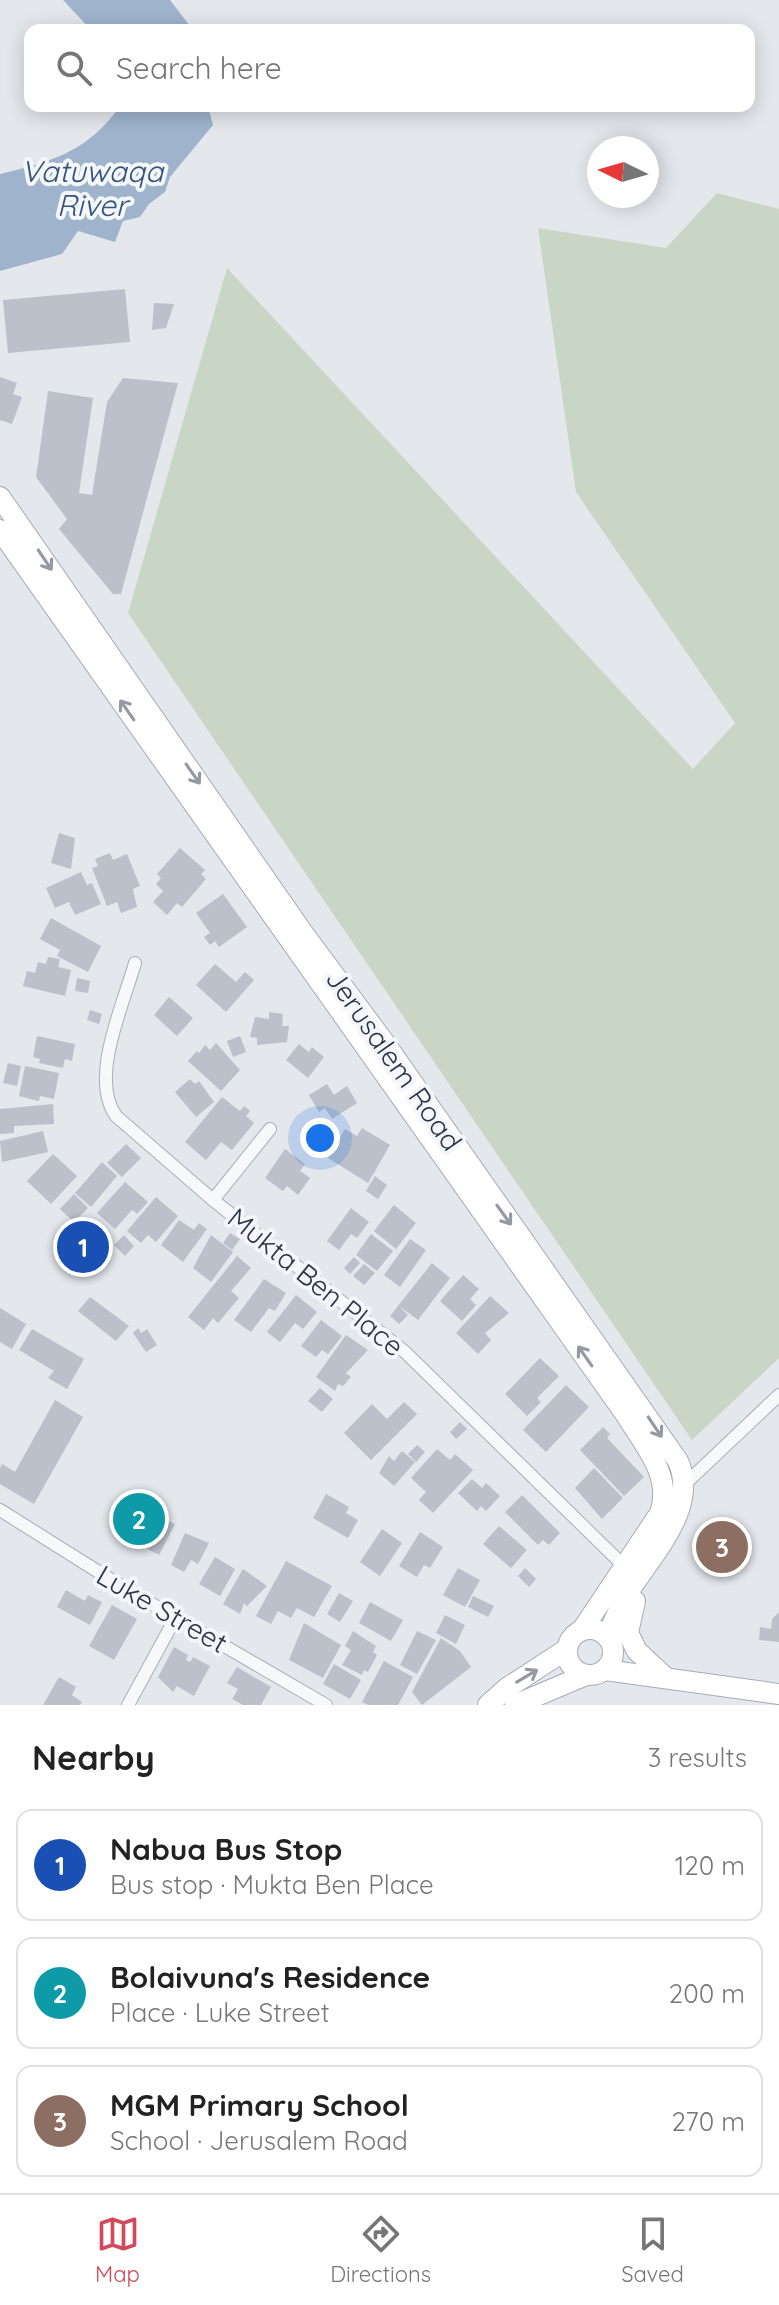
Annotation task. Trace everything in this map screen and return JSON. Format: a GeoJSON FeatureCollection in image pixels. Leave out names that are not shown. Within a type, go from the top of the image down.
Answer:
{"type":"FeatureCollection","features":[{"type":"Feature","properties":{"kind":"main road","name":"Jerusalem Road"},"geometry":{"type":"LineString","coordinates":[[0,497],[303,933],[678,1461],[675,1490]]}},
{"type":"Feature","properties":{"kind":"main road","name":"Jerusalem Road"},"geometry":{"type":"LineString","coordinates":[[0,530],[626,1415],[675,1490]]}},
{"type":"Feature","properties":{"kind":"main road"},"geometry":{"type":"LineString","coordinates":[[515,1705],[596,1672],[610,1643],[626,1595],[677,1515],[675,1490]]}},
{"type":"Feature","properties":{"kind":"main road"},"geometry":{"type":"LineString","coordinates":[[488,1705],[507,1688],[567,1649],[675,1490]]}},
{"type":"Feature","properties":{"kind":"main road"},"geometry":{"type":"LineString","coordinates":[[661,1543],[637,1598],[628,1633],[637,1651],[665,1677]]}},
{"type":"Feature","properties":{"kind":"main road"},"geometry":{"type":"LineString","coordinates":[[582,1630],[596,1630],[610,1643],[665,1677]]}},
{"type":"Feature","properties":{"kind":"main road"},"geometry":{"type":"LineString","coordinates":[[567,1649],[572,1666],[596,1672],[665,1677],[779,1694]]}},
{"type":"Feature","properties":{"kind":"street","name":"Mukta Ben Place"},"geometry":{"type":"LineString","coordinates":[[135,963],[105,1068],[106,1102],[116,1116],[213,1200],[405,1352],[625,1567]]}},
{"type":"Feature","properties":{"kind":"street"},"geometry":{"type":"LineString","coordinates":[[213,1200],[270,1129]]}},
{"type":"Feature","properties":{"kind":"street"},"geometry":{"type":"LineString","coordinates":[[675,1490],[779,1395]]}},
{"type":"Feature","properties":{"kind":"street","name":"Luke Street"},"geometry":{"type":"LineString","coordinates":[[0,1510],[121,1586],[326,1705]]}},
{"type":"Feature","properties":{"kind":"street"},"geometry":{"type":"LineString","coordinates":[[128,1705],[176,1617]]}},
{"type":"Feature","properties":{"kind":"green space"},"geometry":{"type":"Polygon","coordinates":[[[717,193],[779,209],[779,1358],[692,1440],[128,613],[227,268],[693,769],[735,723],[576,492],[538,228],[666,248],[717,193]]]}},
{"type":"Feature","properties":{"kind":"water"},"geometry":{"type":"Polygon","coordinates":[[[63,0],[170,0],[188,24],[85,24],[63,0]]]}},
{"type":"Feature","properties":{"kind":"water","name":"Vatuwaqa River"},"geometry":{"type":"Polygon","coordinates":[[[115,112],[210,112],[213,125],[170,177],[165,192],[149,204],[140,217],[123,221],[115,242],[78,231],[62,254],[0,271],[0,174],[36,165],[68,152],[115,112]]]}},
{"type":"Feature","properties":{"kind":"building"},"geometry":{"type":"Polygon","coordinates":[[[125,289],[130,342],[8,353],[3,300],[125,289]]]}},
{"type":"Feature","properties":{"kind":"building"},"geometry":{"type":"Polygon","coordinates":[[[154,303],[174,304],[166,328],[152,330],[154,303]]]}},
{"type":"Feature","properties":{"kind":"building"},"geometry":{"type":"Polygon","coordinates":[[[0,377],[17,383],[13,394],[22,397],[12,424],[0,420],[0,377]]]}},
{"type":"Feature","properties":{"kind":"building"},"geometry":{"type":"Polygon","coordinates":[[[123,378],[178,383],[121,594],[113,594],[59,529],[67,519],[36,477],[48,391],[93,398],[79,493],[92,495],[107,402],[123,378]]]}},
{"type":"Feature","properties":{"kind":"building"},"geometry":{"type":"Polygon","coordinates":[[[59,833],[75,838],[71,869],[51,863],[59,833]]]}},
{"type":"Feature","properties":{"kind":"building"},"geometry":{"type":"Polygon","coordinates":[[[180,848],[205,870],[201,874],[206,879],[182,907],[177,903],[167,915],[153,902],[163,891],[156,884],[161,878],[157,874],[180,848]]]}},
{"type":"Feature","properties":{"kind":"building"},"geometry":{"type":"Polygon","coordinates":[[[110,853],[113,860],[127,854],[140,886],[133,889],[137,907],[121,913],[117,902],[107,906],[92,868],[98,866],[95,859],[110,853]]]}},
{"type":"Feature","properties":{"kind":"building"},"geometry":{"type":"Polygon","coordinates":[[[81,872],[87,885],[92,883],[101,904],[75,915],[69,902],[55,908],[46,888],[81,872]]]}},
{"type":"Feature","properties":{"kind":"building"},"geometry":{"type":"Polygon","coordinates":[[[223,894],[247,927],[219,947],[215,941],[210,945],[204,937],[210,933],[196,913],[223,894]]]}},
{"type":"Feature","properties":{"kind":"building"},"geometry":{"type":"Polygon","coordinates":[[[51,918],[101,946],[88,972],[57,956],[60,950],[40,939],[51,918]]]}},
{"type":"Feature","properties":{"kind":"building"},"geometry":{"type":"Polygon","coordinates":[[[48,957],[60,959],[58,967],[71,970],[65,996],[23,986],[27,971],[35,973],[38,962],[46,964],[48,957]]]}},
{"type":"Feature","properties":{"kind":"building"},"geometry":{"type":"Polygon","coordinates":[[[215,964],[236,982],[245,972],[254,980],[226,1012],[196,985],[215,964]]]}},
{"type":"Feature","properties":{"kind":"building"},"geometry":{"type":"Polygon","coordinates":[[[77,978],[90,981],[88,993],[75,991],[77,978]]]}},
{"type":"Feature","properties":{"kind":"building"},"geometry":{"type":"Polygon","coordinates":[[[169,997],[193,1018],[177,1036],[154,1015],[169,997]]]}},
{"type":"Feature","properties":{"kind":"building"},"geometry":{"type":"Polygon","coordinates":[[[90,1010],[102,1014],[99,1024],[87,1020],[90,1010]]]}},
{"type":"Feature","properties":{"kind":"building"},"geometry":{"type":"Polygon","coordinates":[[[269,1012],[283,1014],[282,1026],[289,1026],[287,1042],[257,1045],[257,1038],[250,1037],[255,1017],[269,1019],[269,1012]]]}},
{"type":"Feature","properties":{"kind":"building"},"geometry":{"type":"Polygon","coordinates":[[[37,1036],[75,1044],[72,1061],[65,1059],[63,1068],[39,1063],[40,1059],[33,1057],[37,1036]]]}},
{"type":"Feature","properties":{"kind":"building"},"geometry":{"type":"Polygon","coordinates":[[[240,1036],[246,1052],[233,1057],[227,1041],[240,1036]]]}},
{"type":"Feature","properties":{"kind":"building"},"geometry":{"type":"Polygon","coordinates":[[[216,1043],[240,1070],[221,1091],[188,1061],[205,1045],[210,1050],[216,1043]]]}},
{"type":"Feature","properties":{"kind":"building"},"geometry":{"type":"Polygon","coordinates":[[[299,1044],[309,1052],[312,1047],[324,1057],[308,1078],[286,1060],[299,1044]]]}},
{"type":"Feature","properties":{"kind":"building"},"geometry":{"type":"Polygon","coordinates":[[[8,1063],[21,1066],[17,1086],[3,1083],[8,1063]]]}},
{"type":"Feature","properties":{"kind":"building"},"geometry":{"type":"Polygon","coordinates":[[[25,1066],[59,1073],[54,1099],[40,1096],[39,1101],[19,1096],[25,1066]]]}},
{"type":"Feature","properties":{"kind":"building"},"geometry":{"type":"Polygon","coordinates":[[[190,1079],[195,1084],[199,1081],[214,1102],[196,1117],[175,1092],[190,1079]]]}},
{"type":"Feature","properties":{"kind":"building"},"geometry":{"type":"Polygon","coordinates":[[[327,1084],[334,1095],[347,1086],[357,1103],[332,1119],[325,1108],[319,1112],[309,1095],[327,1084]]]}},
{"type":"Feature","properties":{"kind":"building"},"geometry":{"type":"Polygon","coordinates":[[[222,1097],[240,1111],[244,1106],[250,1111],[246,1116],[254,1123],[232,1150],[221,1142],[206,1160],[185,1142],[222,1097]]]}},
{"type":"Feature","properties":{"kind":"building"},"geometry":{"type":"Polygon","coordinates":[[[53,1104],[54,1124],[14,1126],[14,1133],[0,1134],[0,1109],[53,1104]]]}},
{"type":"Feature","properties":{"kind":"building"},"geometry":{"type":"Polygon","coordinates":[[[362,1128],[390,1145],[368,1183],[328,1158],[345,1129],[357,1136],[362,1128]]]}},
{"type":"Feature","properties":{"kind":"building"},"geometry":{"type":"Polygon","coordinates":[[[43,1131],[48,1152],[2,1162],[0,1141],[43,1131]]]}},
{"type":"Feature","properties":{"kind":"building"},"geometry":{"type":"Polygon","coordinates":[[[126,1144],[141,1158],[122,1177],[107,1163],[126,1144]]]}},
{"type":"Feature","properties":{"kind":"building"},"geometry":{"type":"Polygon","coordinates":[[[285,1149],[305,1164],[300,1171],[310,1178],[298,1195],[287,1186],[283,1191],[265,1178],[285,1149]]]}},
{"type":"Feature","properties":{"kind":"building"},"geometry":{"type":"Polygon","coordinates":[[[53,1154],[77,1176],[51,1204],[27,1181],[53,1154]]]}},
{"type":"Feature","properties":{"kind":"building"},"geometry":{"type":"Polygon","coordinates":[[[102,1162],[117,1176],[91,1207],[75,1193],[102,1162]]]}},
{"type":"Feature","properties":{"kind":"building"},"geometry":{"type":"Polygon","coordinates":[[[375,1176],[387,1185],[378,1199],[366,1191],[375,1176]]]}},
{"type":"Feature","properties":{"kind":"building"},"geometry":{"type":"Polygon","coordinates":[[[125,1182],[148,1202],[137,1214],[132,1210],[115,1229],[97,1213],[125,1182]]]}},
{"type":"Feature","properties":{"kind":"building"},"geometry":{"type":"Polygon","coordinates":[[[74,1194],[88,1208],[74,1222],[60,1209],[74,1194]]]}},
{"type":"Feature","properties":{"kind":"building"},"geometry":{"type":"Polygon","coordinates":[[[156,1197],[178,1216],[156,1242],[148,1235],[141,1243],[127,1231],[156,1197]]]}},
{"type":"Feature","properties":{"kind":"building"},"geometry":{"type":"Polygon","coordinates":[[[394,1205],[416,1223],[396,1249],[374,1231],[394,1205]]]}},
{"type":"Feature","properties":{"kind":"building"},"geometry":{"type":"Polygon","coordinates":[[[351,1208],[369,1222],[357,1238],[351,1234],[339,1250],[327,1241],[351,1208]]]}},
{"type":"Feature","properties":{"kind":"building"},"geometry":{"type":"Polygon","coordinates":[[[179,1220],[194,1230],[199,1223],[207,1229],[183,1262],[161,1245],[179,1220]]]}},
{"type":"Feature","properties":{"kind":"building"},"geometry":{"type":"Polygon","coordinates":[[[230,1233],[240,1239],[232,1250],[223,1243],[230,1233]]]}},
{"type":"Feature","properties":{"kind":"building"},"geometry":{"type":"Polygon","coordinates":[[[371,1234],[393,1251],[377,1271],[356,1255],[371,1234]]]}},
{"type":"Feature","properties":{"kind":"building"},"geometry":{"type":"Polygon","coordinates":[[[124,1235],[134,1246],[125,1256],[114,1245],[124,1235]]]}},
{"type":"Feature","properties":{"kind":"building"},"geometry":{"type":"Polygon","coordinates":[[[211,1235],[233,1252],[211,1282],[193,1268],[211,1235]]]}},
{"type":"Feature","properties":{"kind":"building"},"geometry":{"type":"Polygon","coordinates":[[[410,1239],[426,1250],[400,1287],[384,1275],[410,1239]]]}},
{"type":"Feature","properties":{"kind":"building"},"geometry":{"type":"Polygon","coordinates":[[[237,1256],[251,1268],[231,1291],[239,1298],[218,1323],[213,1318],[204,1330],[188,1317],[237,1256]]]}},
{"type":"Feature","properties":{"kind":"building"},"geometry":{"type":"Polygon","coordinates":[[[354,1257],[360,1263],[350,1274],[344,1268],[354,1257]]]}},
{"type":"Feature","properties":{"kind":"building"},"geometry":{"type":"Polygon","coordinates":[[[432,1263],[450,1278],[418,1320],[399,1306],[408,1315],[399,1324],[390,1316],[432,1263]]]}},
{"type":"Feature","properties":{"kind":"building"},"geometry":{"type":"Polygon","coordinates":[[[364,1264],[375,1273],[364,1285],[353,1276],[364,1264]]]}},
{"type":"Feature","properties":{"kind":"building"},"geometry":{"type":"Polygon","coordinates":[[[463,1275],[479,1289],[470,1299],[476,1305],[462,1321],[440,1301],[463,1275]]]}},
{"type":"Feature","properties":{"kind":"building"},"geometry":{"type":"Polygon","coordinates":[[[264,1279],[286,1293],[275,1311],[269,1308],[251,1332],[234,1320],[264,1279]]]}},
{"type":"Feature","properties":{"kind":"building"},"geometry":{"type":"Polygon","coordinates":[[[296,1295],[317,1312],[303,1329],[295,1323],[280,1342],[267,1332],[296,1295]]]}},
{"type":"Feature","properties":{"kind":"building"},"geometry":{"type":"Polygon","coordinates":[[[490,1296],[509,1313],[485,1333],[491,1340],[478,1354],[456,1333],[490,1296]]]}},
{"type":"Feature","properties":{"kind":"building"},"geometry":{"type":"Polygon","coordinates":[[[90,1297],[129,1326],[116,1341],[78,1311],[90,1297]]]}},
{"type":"Feature","properties":{"kind":"building"},"geometry":{"type":"Polygon","coordinates":[[[0,1308],[26,1324],[12,1349],[0,1342],[0,1308]]]}},
{"type":"Feature","properties":{"kind":"building"},"geometry":{"type":"Polygon","coordinates":[[[321,1320],[342,1336],[328,1354],[322,1350],[316,1357],[301,1346],[321,1320]]]}},
{"type":"Feature","properties":{"kind":"building"},"geometry":{"type":"Polygon","coordinates":[[[138,1328],[141,1333],[147,1329],[157,1345],[146,1352],[133,1333],[138,1328]]]}},
{"type":"Feature","properties":{"kind":"building"},"geometry":{"type":"Polygon","coordinates":[[[32,1329],[84,1359],[67,1389],[48,1378],[54,1371],[19,1350],[32,1329]]]}},
{"type":"Feature","properties":{"kind":"building"},"geometry":{"type":"Polygon","coordinates":[[[346,1335],[368,1350],[346,1373],[351,1377],[343,1386],[338,1384],[335,1391],[316,1377],[346,1335]]]}},
{"type":"Feature","properties":{"kind":"building"},"geometry":{"type":"Polygon","coordinates":[[[540,1358],[559,1376],[537,1398],[541,1402],[527,1416],[505,1394],[540,1358]]]}},
{"type":"Feature","properties":{"kind":"building"},"geometry":{"type":"Polygon","coordinates":[[[566,1385],[589,1407],[546,1452],[523,1430],[566,1385]]]}},
{"type":"Feature","properties":{"kind":"building"},"geometry":{"type":"Polygon","coordinates":[[[320,1388],[333,1399],[322,1412],[308,1401],[320,1388]]]}},
{"type":"Feature","properties":{"kind":"building"},"geometry":{"type":"Polygon","coordinates":[[[55,1400],[83,1417],[34,1504],[0,1484],[0,1468],[2,1464],[15,1472],[55,1400]]]}},
{"type":"Feature","properties":{"kind":"building"},"geometry":{"type":"Polygon","coordinates":[[[404,1402],[417,1414],[371,1460],[344,1433],[372,1404],[387,1419],[404,1402]]]}},
{"type":"Feature","properties":{"kind":"building"},"geometry":{"type":"Polygon","coordinates":[[[460,1422],[467,1429],[456,1439],[450,1432],[460,1422]]]}},
{"type":"Feature","properties":{"kind":"building"},"geometry":{"type":"Polygon","coordinates":[[[603,1427],[610,1434],[607,1438],[644,1477],[624,1496],[580,1450],[603,1427]]]}},
{"type":"Feature","properties":{"kind":"building"},"geometry":{"type":"Polygon","coordinates":[[[417,1445],[425,1452],[416,1462],[408,1454],[417,1445]]]}},
{"type":"Feature","properties":{"kind":"building"},"geometry":{"type":"Polygon","coordinates":[[[437,1449],[450,1460],[455,1454],[473,1470],[433,1513],[419,1500],[426,1492],[411,1478],[437,1449]]]}},
{"type":"Feature","properties":{"kind":"building"},"geometry":{"type":"Polygon","coordinates":[[[402,1451],[415,1462],[394,1486],[379,1473],[389,1456],[394,1461],[402,1451]]]}},
{"type":"Feature","properties":{"kind":"building"},"geometry":{"type":"Polygon","coordinates":[[[594,1468],[623,1498],[602,1519],[575,1488],[594,1468]]]}},
{"type":"Feature","properties":{"kind":"building"},"geometry":{"type":"Polygon","coordinates":[[[472,1479],[482,1488],[486,1483],[500,1496],[486,1511],[481,1506],[477,1511],[458,1493],[472,1479]]]}},
{"type":"Feature","properties":{"kind":"building"},"geometry":{"type":"Polygon","coordinates":[[[138,1492],[158,1509],[148,1528],[138,1522],[128,1540],[117,1534],[138,1492]]]}},
{"type":"Feature","properties":{"kind":"building"},"geometry":{"type":"Polygon","coordinates":[[[326,1494],[349,1507],[346,1513],[358,1520],[348,1538],[313,1518],[326,1494]]]}},
{"type":"Feature","properties":{"kind":"building"},"geometry":{"type":"Polygon","coordinates":[[[522,1495],[560,1533],[549,1545],[543,1540],[538,1545],[505,1512],[522,1495]]]}},
{"type":"Feature","properties":{"kind":"building"},"geometry":{"type":"Polygon","coordinates":[[[157,1516],[175,1524],[159,1555],[142,1546],[157,1516]]]}},
{"type":"Feature","properties":{"kind":"building"},"geometry":{"type":"Polygon","coordinates":[[[499,1526],[527,1550],[511,1568],[483,1544],[499,1526]]]}},
{"type":"Feature","properties":{"kind":"building"},"geometry":{"type":"Polygon","coordinates":[[[382,1529],[402,1543],[380,1576],[360,1562],[382,1529]]]}},
{"type":"Feature","properties":{"kind":"building"},"geometry":{"type":"Polygon","coordinates":[[[420,1532],[443,1547],[430,1568],[424,1565],[417,1577],[399,1566],[420,1532]]]}},
{"type":"Feature","properties":{"kind":"building"},"geometry":{"type":"Polygon","coordinates":[[[185,1533],[209,1543],[198,1564],[191,1560],[184,1572],[171,1565],[185,1533]]]}},
{"type":"Feature","properties":{"kind":"building"},"geometry":{"type":"Polygon","coordinates":[[[215,1557],[235,1569],[220,1596],[199,1584],[215,1557]]]}},
{"type":"Feature","properties":{"kind":"building"},"geometry":{"type":"Polygon","coordinates":[[[286,1561],[332,1586],[314,1617],[297,1608],[291,1618],[278,1611],[271,1624],[256,1616],[286,1561]]]}},
{"type":"Feature","properties":{"kind":"building"},"geometry":{"type":"Polygon","coordinates":[[[458,1568],[480,1580],[465,1607],[443,1595],[458,1568]]]}},
{"type":"Feature","properties":{"kind":"building"},"geometry":{"type":"Polygon","coordinates":[[[525,1568],[536,1579],[529,1587],[518,1576],[525,1568]]]}},
{"type":"Feature","properties":{"kind":"building"},"geometry":{"type":"Polygon","coordinates":[[[243,1569],[267,1586],[247,1606],[244,1603],[240,1614],[223,1604],[243,1569]]]}},
{"type":"Feature","properties":{"kind":"building"},"geometry":{"type":"Polygon","coordinates":[[[66,1590],[85,1601],[88,1595],[102,1602],[90,1625],[57,1607],[66,1590]]]}},
{"type":"Feature","properties":{"kind":"building"},"geometry":{"type":"Polygon","coordinates":[[[339,1593],[353,1601],[340,1622],[327,1614],[339,1593]]]}},
{"type":"Feature","properties":{"kind":"building"},"geometry":{"type":"Polygon","coordinates":[[[473,1596],[494,1606],[488,1617],[468,1607],[473,1596]]]}},
{"type":"Feature","properties":{"kind":"building"},"geometry":{"type":"Polygon","coordinates":[[[370,1602],[403,1620],[391,1641],[359,1623],[370,1602]]]}},
{"type":"Feature","properties":{"kind":"building"},"geometry":{"type":"Polygon","coordinates":[[[112,1605],[137,1619],[114,1660],[89,1646],[112,1605]]]}},
{"type":"Feature","properties":{"kind":"building"},"geometry":{"type":"Polygon","coordinates":[[[779,1612],[779,1642],[759,1640],[760,1627],[771,1629],[772,1619],[779,1612]]]}},
{"type":"Feature","properties":{"kind":"building"},"geometry":{"type":"Polygon","coordinates":[[[445,1615],[465,1625],[456,1644],[436,1633],[445,1615]]]}},
{"type":"Feature","properties":{"kind":"building"},"geometry":{"type":"Polygon","coordinates":[[[304,1623],[341,1645],[323,1678],[289,1660],[304,1623]]]}},
{"type":"Feature","properties":{"kind":"building"},"geometry":{"type":"Polygon","coordinates":[[[353,1631],[376,1646],[373,1652],[377,1655],[368,1672],[364,1670],[362,1675],[342,1665],[351,1650],[345,1646],[353,1631]]]}},
{"type":"Feature","properties":{"kind":"building"},"geometry":{"type":"Polygon","coordinates":[[[417,1631],[436,1640],[417,1674],[400,1665],[417,1631]]]}},
{"type":"Feature","properties":{"kind":"building"},"geometry":{"type":"Polygon","coordinates":[[[441,1638],[460,1651],[471,1667],[422,1705],[412,1692],[441,1638]]]}},
{"type":"Feature","properties":{"kind":"building"},"geometry":{"type":"Polygon","coordinates":[[[174,1647],[188,1655],[186,1660],[190,1662],[193,1657],[210,1666],[194,1696],[177,1686],[173,1692],[158,1677],[174,1647]]]}},
{"type":"Feature","properties":{"kind":"building"},"geometry":{"type":"Polygon","coordinates":[[[384,1661],[413,1677],[398,1705],[368,1705],[362,1702],[384,1661]]]}},
{"type":"Feature","properties":{"kind":"building"},"geometry":{"type":"Polygon","coordinates":[[[334,1664],[361,1680],[350,1699],[323,1684],[334,1664]]]}},
{"type":"Feature","properties":{"kind":"building"},"geometry":{"type":"Polygon","coordinates":[[[237,1667],[271,1687],[261,1705],[243,1705],[232,1699],[238,1689],[227,1683],[237,1667]]]}},
{"type":"Feature","properties":{"kind":"building"},"geometry":{"type":"Polygon","coordinates":[[[59,1677],[76,1687],[72,1695],[82,1702],[80,1705],[43,1705],[59,1677]]]}},
{"type":"Feature","properties":{"kind":"place","name":"Nabua Bus Stop"},"geometry":{"type":"Point","coordinates":[83,1247]}},
{"type":"Feature","properties":{"kind":"place","name":"Bolaivuna's Residence"},"geometry":{"type":"Point","coordinates":[139,1519]}},
{"type":"Feature","properties":{"kind":"place","name":"MGM Primary School"},"geometry":{"type":"Point","coordinates":[722,1547]}}]}
